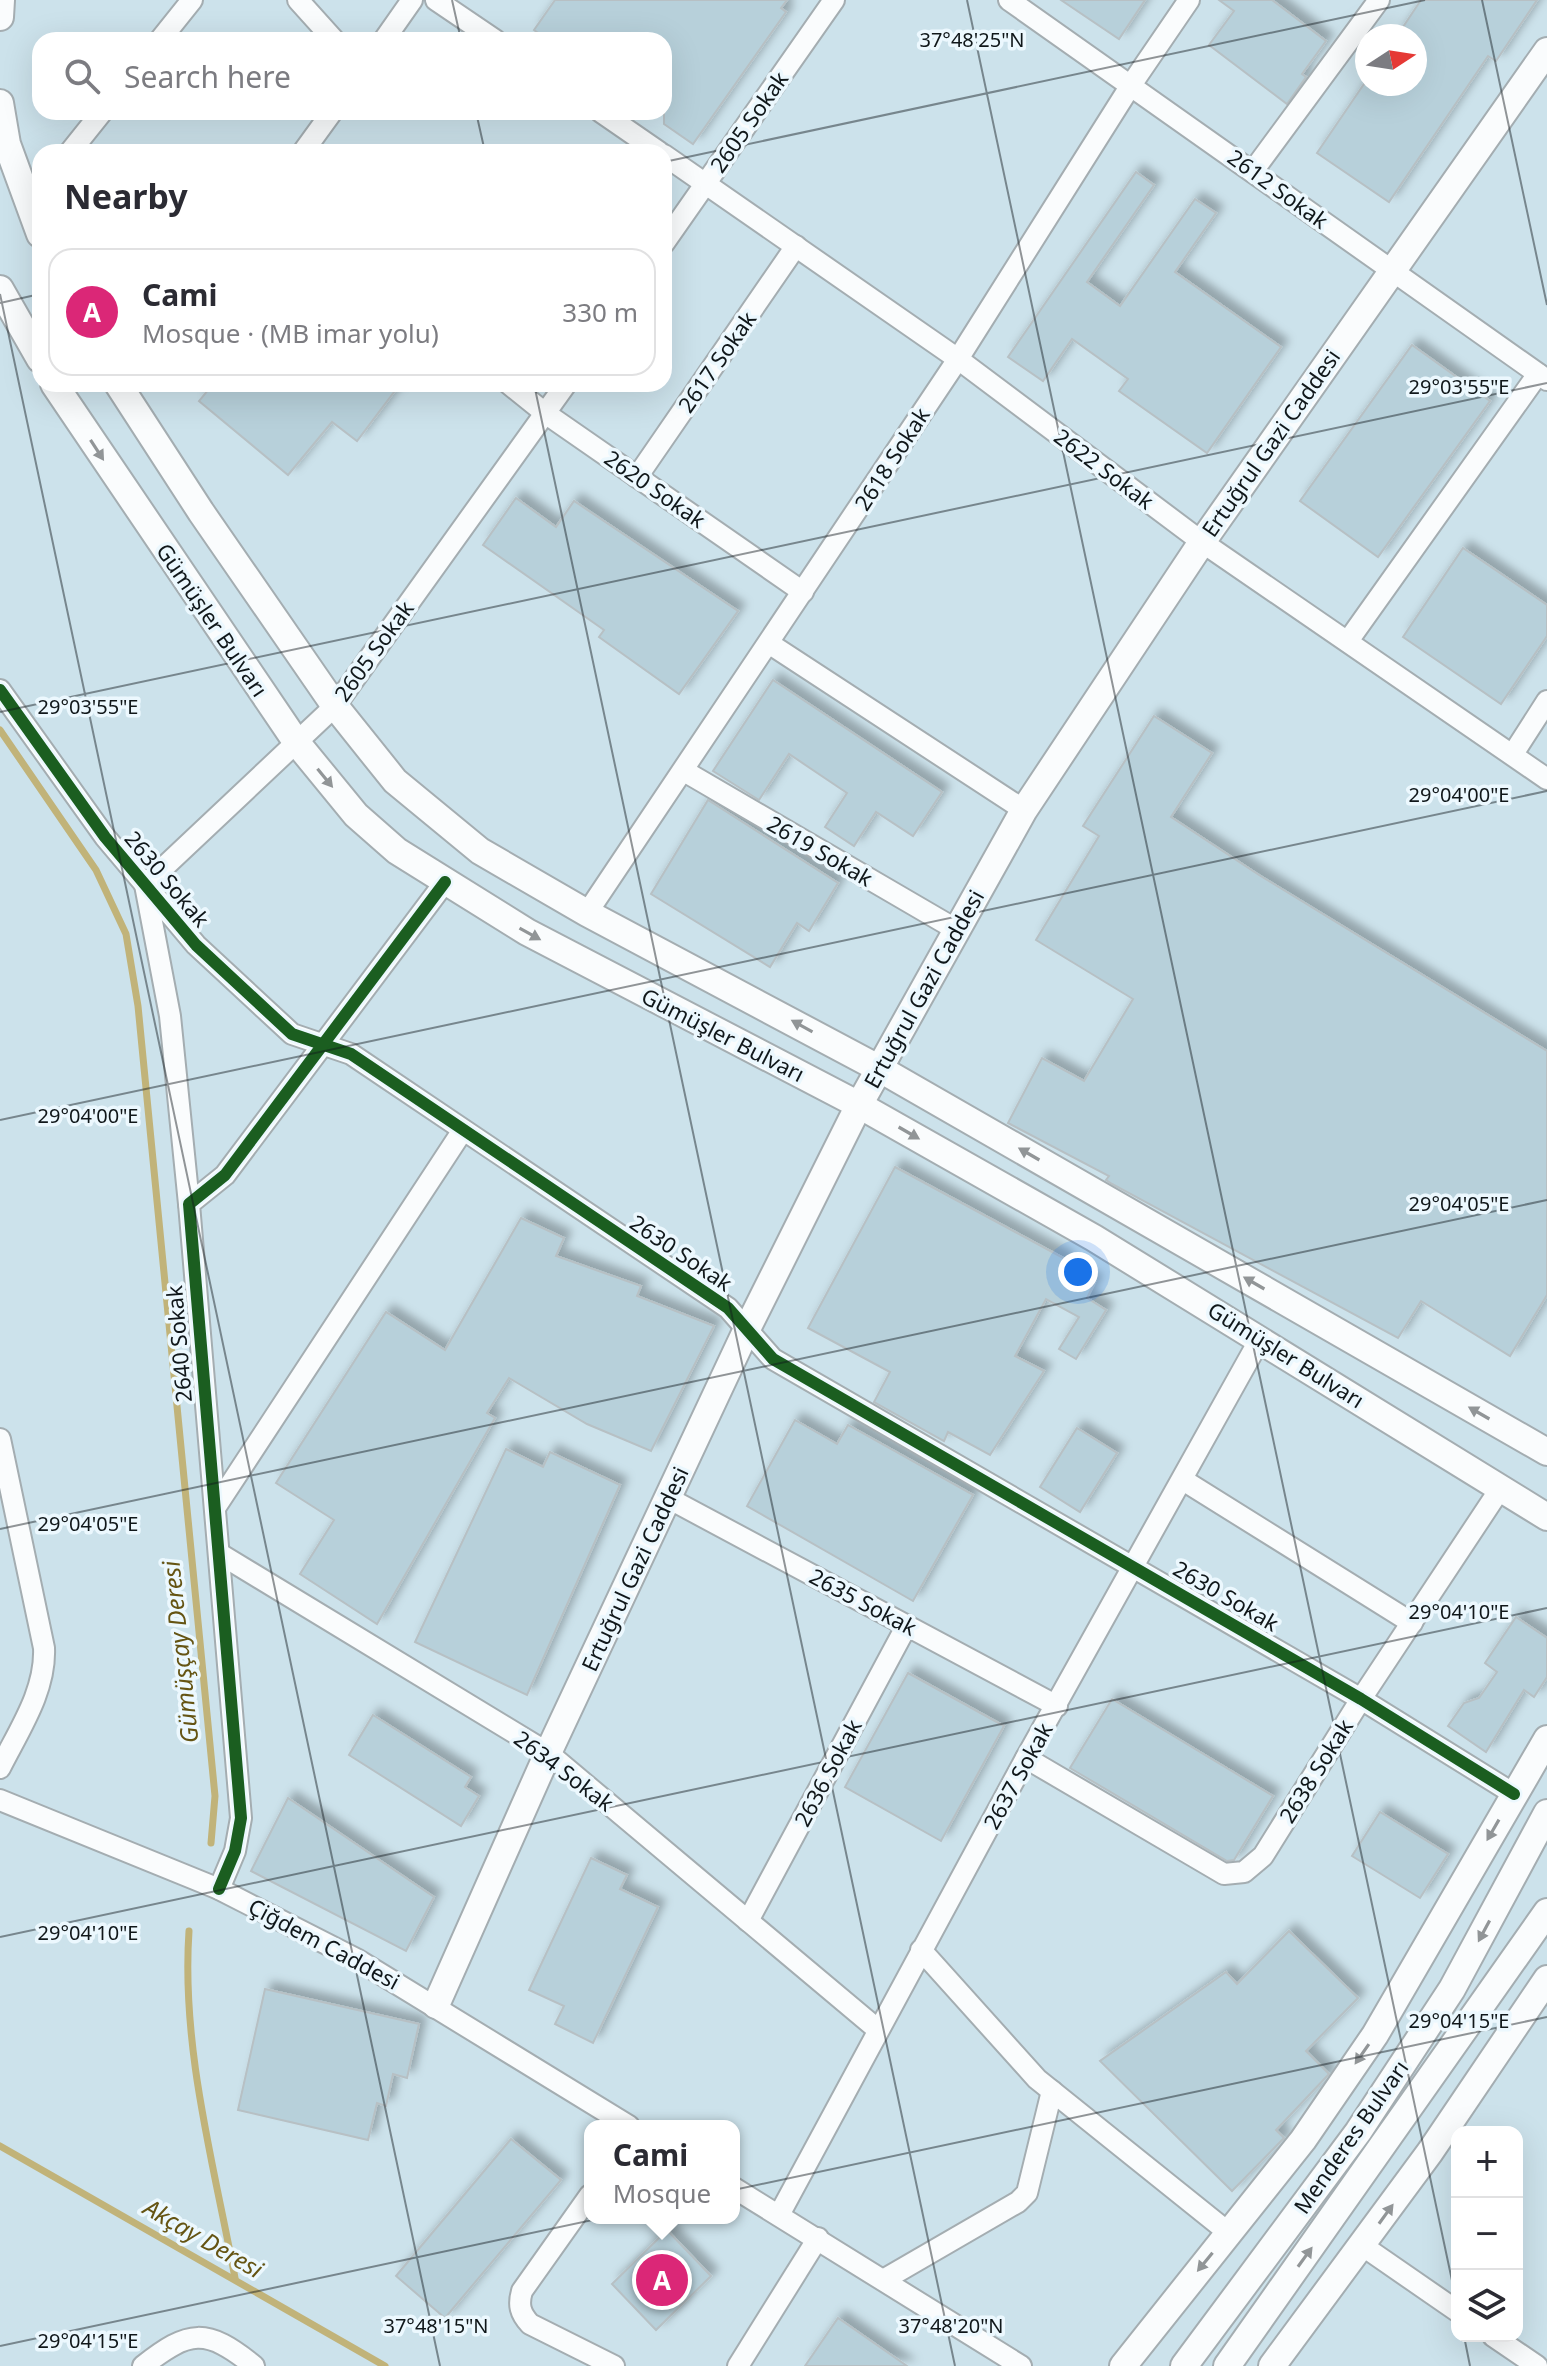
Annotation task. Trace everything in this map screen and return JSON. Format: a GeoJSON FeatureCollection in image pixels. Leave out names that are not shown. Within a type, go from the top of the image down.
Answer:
{"type":"FeatureCollection","features":[{"type":"Feature","properties":{"kind":"main road"},"geometry":{"type":"LineString","coordinates":[[0,17],[1,0]]}},
{"type":"Feature","properties":{"kind":"main road","name":"Ertuğrul Gazi Caddesi"},"geometry":{"type":"LineString","coordinates":[[436,2005],[548,1753],[746,1331],[859,1105],[1024,810],[1202,542],[1390,270],[1547,51]]}},
{"type":"Feature","properties":{"kind":"main road"},"geometry":{"type":"LineString","coordinates":[[0,103],[7,144],[32,194]]}},
{"type":"Feature","properties":{"kind":"main road"},"geometry":{"type":"LineString","coordinates":[[0,289],[32,345]]}},
{"type":"Feature","properties":{"kind":"main road","name":"Gümüşler Bulvarı"},"geometry":{"type":"LineString","coordinates":[[59,392],[297,743],[356,815],[397,851],[527,932],[859,1105],[1094,1238],[1547,1517]]}},
{"type":"Feature","properties":{"kind":"main road","name":"Gümüşler Bulvarı"},"geometry":{"type":"LineString","coordinates":[[123,392],[201,512],[335,706],[395,781],[480,851],[587,913],[880,1069],[1547,1452]]}},
{"type":"Feature","properties":{"kind":"main road"},"geometry":{"type":"LineString","coordinates":[[1123,2366],[1303,2140],[1375,2035],[1547,1739]]}},
{"type":"Feature","properties":{"kind":"main road","name":"Menderes Bulvarı"},"geometry":{"type":"LineString","coordinates":[[1184,2366],[1358,2132],[1452,1989],[1547,1813]]}},
{"type":"Feature","properties":{"kind":"main road","name":"Menderes Bulvarı"},"geometry":{"type":"LineString","coordinates":[[1227,2366],[1547,1912]]}},
{"type":"Feature","properties":{"kind":"main road"},"geometry":{"type":"LineString","coordinates":[[1272,2366],[1363,2246],[1547,1979]]}},
{"type":"Feature","properties":{"kind":"street"},"geometry":{"type":"LineString","coordinates":[[166,32],[192,0]]}},
{"type":"Feature","properties":{"kind":"street"},"geometry":{"type":"LineString","coordinates":[[298,0],[327,32]]}},
{"type":"Feature","properties":{"kind":"street"},"geometry":{"type":"LineString","coordinates":[[390,32],[412,0]]}},
{"type":"Feature","properties":{"kind":"street"},"geometry":{"type":"LineString","coordinates":[[436,0],[483,32]]}},
{"type":"Feature","properties":{"kind":"street","name":"2605 Sokak"},"geometry":{"type":"LineString","coordinates":[[672,232],[834,0]]}},
{"type":"Feature","properties":{"kind":"street","name":"2612 Sokak"},"geometry":{"type":"LineString","coordinates":[[1009,0],[1542,377]]}},
{"type":"Feature","properties":{"kind":"street","name":"2618 Sokak"},"geometry":{"type":"LineString","coordinates":[[587,913],[958,359],[1131,85],[1189,0]]}},
{"type":"Feature","properties":{"kind":"street"},"geometry":{"type":"LineString","coordinates":[[1253,171],[1379,0]]}},
{"type":"Feature","properties":{"kind":"street"},"geometry":{"type":"LineString","coordinates":[[76,144],[96,120]]}},
{"type":"Feature","properties":{"kind":"street"},"geometry":{"type":"LineString","coordinates":[[309,144],[326,120]]}},
{"type":"Feature","properties":{"kind":"street","name":"2622 Sokak"},"geometry":{"type":"LineString","coordinates":[[613,120],[647,144]]}},
{"type":"Feature","properties":{"kind":"street","name":"2622 Sokak"},"geometry":{"type":"LineString","coordinates":[[672,161],[958,359],[1202,542],[1547,779]]}},
{"type":"Feature","properties":{"kind":"street","name":"2617 Sokak"},"geometry":{"type":"LineString","coordinates":[[637,477],[796,246]]}},
{"type":"Feature","properties":{"kind":"street"},"geometry":{"type":"LineString","coordinates":[[1348,641],[1542,377]]}},
{"type":"Feature","properties":{"kind":"street","name":"2620 Sokak"},"geometry":{"type":"LineString","coordinates":[[519,392],[803,592]]}},
{"type":"Feature","properties":{"kind":"street","name":"2605 Sokak"},"geometry":{"type":"LineString","coordinates":[[145,885],[335,706],[560,392]]}},
{"type":"Feature","properties":{"kind":"street"},"geometry":{"type":"LineString","coordinates":[[770,644],[1024,810]]}},
{"type":"Feature","properties":{"kind":"street","name":"2630 Sokak"},"geometry":{"type":"LineString","coordinates":[[0,690],[105,837],[145,885],[196,945],[292,1034],[351,1054],[728,1308],[773,1359],[1135,1566],[1361,1699],[1514,1794]]}},
{"type":"Feature","properties":{"kind":"street"},"geometry":{"type":"LineString","coordinates":[[1513,754],[1547,701]]}},
{"type":"Feature","properties":{"kind":"street","name":"2619 Sokak"},"geometry":{"type":"LineString","coordinates":[[684,771],[957,930]]}},
{"type":"Feature","properties":{"kind":"street"},"geometry":{"type":"LineString","coordinates":[[189,1204],[225,1175],[445,882]]}},
{"type":"Feature","properties":{"kind":"street","name":"2640 Sokak"},"geometry":{"type":"LineString","coordinates":[[145,885],[170,1016],[241,1818],[235,1851],[219,1889]]}},
{"type":"Feature","properties":{"kind":"street"},"geometry":{"type":"LineString","coordinates":[[215,1508],[463,1130]]}},
{"type":"Feature","properties":{"kind":"street","name":"2637 Sokak"},"geometry":{"type":"LineString","coordinates":[[779,2215],[877,2029],[1260,1339]]}},
{"type":"Feature","properties":{"kind":"street"},"geometry":{"type":"LineString","coordinates":[[0,1439],[44,1648],[45,1669],[40,1687],[0,1768]]}},
{"type":"Feature","properties":{"kind":"street"},"geometry":{"type":"LineString","coordinates":[[1183,1480],[1412,1623]]}},
{"type":"Feature","properties":{"kind":"street","name":"2638 Sokak"},"geometry":{"type":"LineString","coordinates":[[1026,1758],[1224,1874],[1244,1872],[1263,1856],[1361,1699],[1500,1489]]}},
{"type":"Feature","properties":{"kind":"street","name":"2635 Sokak"},"geometry":{"type":"LineString","coordinates":[[668,1498],[1057,1706]]}},
{"type":"Feature","properties":{"kind":"street","name":"2634 Sokak"},"geometry":{"type":"LineString","coordinates":[[220,1554],[548,1753],[877,2029]]}},
{"type":"Feature","properties":{"kind":"street","name":"2636 Sokak"},"geometry":{"type":"LineString","coordinates":[[748,1921],[907,1625]]}},
{"type":"Feature","properties":{"kind":"street","name":"Çiğdem Caddesi"},"geometry":{"type":"LineString","coordinates":[[0,1800],[219,1889],[436,2005],[619,2120]]}},
{"type":"Feature","properties":{"kind":"street"},"geometry":{"type":"LineString","coordinates":[[921,1950],[1052,2091],[1229,2233]]}},
{"type":"Feature","properties":{"kind":"street"},"geometry":{"type":"LineString","coordinates":[[885,2279],[1018,2202],[1027,2193],[1052,2091]]}},
{"type":"Feature","properties":{"kind":"street"},"geometry":{"type":"LineString","coordinates":[[740,2192],[1021,2366]]}},
{"type":"Feature","properties":{"kind":"street"},"geometry":{"type":"LineString","coordinates":[[584,2203],[522,2291],[519,2301],[521,2314],[530,2324],[614,2366]]}},
{"type":"Feature","properties":{"kind":"street"},"geometry":{"type":"LineString","coordinates":[[738,2366],[818,2238]]}},
{"type":"Feature","properties":{"kind":"street"},"geometry":{"type":"LineString","coordinates":[[1363,2246],[1451,2307]]}},
{"type":"Feature","properties":{"kind":"street"},"geometry":{"type":"LineString","coordinates":[[143,2366],[175,2340],[194,2336],[225,2347],[254,2366]]}},
{"type":"Feature","properties":{"kind":"street"},"geometry":{"type":"LineString","coordinates":[[1502,2342],[1537,2366]]}},
{"type":"Feature","properties":{"kind":"shaded area"},"geometry":{"type":"Polygon","coordinates":[[[0,0],[1547,0],[1547,2366],[0,2366],[0,0]]]}},
{"type":"Feature","properties":{"kind":"building"},"geometry":{"type":"Polygon","coordinates":[[[555,0],[787,0],[781,8],[786,12],[693,144],[664,124],[664,120],[672,120],[672,32],[534,30],[555,0]]]}},
{"type":"Feature","properties":{"kind":"building"},"geometry":{"type":"Polygon","coordinates":[[[1061,0],[1145,0],[1119,39],[1061,0]]]}},
{"type":"Feature","properties":{"kind":"building"},"geometry":{"type":"Polygon","coordinates":[[[1219,0],[1272,0],[1326,41],[1302,74],[1306,77],[1287,104],[1209,45],[1234,11],[1219,0]]]}},
{"type":"Feature","properties":{"kind":"building"},"geometry":{"type":"Polygon","coordinates":[[[1421,0],[1537,0],[1496,61],[1488,56],[1389,202],[1317,153],[1356,96],[1427,96],[1427,24],[1405,24],[1421,0]]]}},
{"type":"Feature","properties":{"kind":"building"},"geometry":{"type":"Polygon","coordinates":[[[1136,172],[1154,185],[1087,282],[1120,306],[1195,199],[1216,213],[1175,272],[1281,347],[1207,453],[1119,391],[1128,379],[1072,339],[1043,381],[1008,357],[1136,172]]]}},
{"type":"Feature","properties":{"kind":"building"},"geometry":{"type":"Polygon","coordinates":[[[1412,345],[1490,401],[1378,557],[1300,501],[1412,345]]]}},
{"type":"Feature","properties":{"kind":"building"},"geometry":{"type":"Polygon","coordinates":[[[206,392],[394,392],[357,441],[332,422],[288,475],[199,401],[206,392]]]}},
{"type":"Feature","properties":{"kind":"building"},"geometry":{"type":"Polygon","coordinates":[[[516,498],[556,527],[574,501],[738,611],[679,694],[599,637],[604,630],[483,545],[516,498]]]}},
{"type":"Feature","properties":{"kind":"building"},"geometry":{"type":"Polygon","coordinates":[[[1463,548],[1547,605],[1547,636],[1501,704],[1403,637],[1463,548]]]}},
{"type":"Feature","properties":{"kind":"building"},"geometry":{"type":"Polygon","coordinates":[[[773,680],[942,792],[913,836],[876,812],[854,846],[825,827],[847,793],[789,754],[759,800],[713,771],[773,680]]]}},
{"type":"Feature","properties":{"kind":"building"},"geometry":{"type":"Polygon","coordinates":[[[1154,716],[1212,753],[1171,817],[1259,875],[1547,1051],[1547,1295],[1510,1356],[1421,1301],[1398,1338],[1112,1184],[1106,1180],[1109,1176],[1008,1123],[1042,1058],[1084,1081],[1133,999],[1036,940],[1099,836],[1083,826],[1154,716]]]}},
{"type":"Feature","properties":{"kind":"building"},"geometry":{"type":"Polygon","coordinates":[[[708,800],[838,883],[809,931],[797,923],[770,967],[651,894],[708,800]]]}},
{"type":"Feature","properties":{"kind":"building"},"geometry":{"type":"Polygon","coordinates":[[[895,1167],[1067,1260],[1064,1266],[1095,1282],[1087,1298],[1106,1310],[1076,1359],[1059,1349],[1079,1317],[1046,1299],[1015,1356],[1044,1371],[990,1455],[948,1432],[944,1441],[874,1402],[890,1372],[808,1328],[895,1167]]]}},
{"type":"Feature","properties":{"kind":"building"},"geometry":{"type":"Polygon","coordinates":[[[521,1218],[564,1238],[556,1256],[641,1286],[637,1296],[714,1326],[651,1451],[587,1424],[509,1378],[487,1413],[495,1418],[377,1624],[300,1574],[334,1520],[276,1483],[386,1312],[445,1350],[521,1218]]]}},
{"type":"Feature","properties":{"kind":"building"},"geometry":{"type":"Polygon","coordinates":[[[795,1420],[837,1444],[848,1425],[973,1495],[913,1601],[747,1506],[795,1420]]]}},
{"type":"Feature","properties":{"kind":"building"},"geometry":{"type":"Polygon","coordinates":[[[1077,1428],[1117,1453],[1080,1512],[1040,1487],[1077,1428]]]}},
{"type":"Feature","properties":{"kind":"building"},"geometry":{"type":"Polygon","coordinates":[[[506,1449],[543,1467],[550,1452],[620,1485],[527,1695],[415,1642],[506,1449]]]}},
{"type":"Feature","properties":{"kind":"building"},"geometry":{"type":"Polygon","coordinates":[[[1516,1617],[1547,1638],[1547,1677],[1534,1697],[1524,1690],[1486,1752],[1448,1726],[1464,1703],[1479,1698],[1497,1672],[1485,1663],[1516,1617]]]}},
{"type":"Feature","properties":{"kind":"building"},"geometry":{"type":"Polygon","coordinates":[[[908,1673],[1004,1726],[941,1841],[845,1787],[908,1673]]]}},
{"type":"Feature","properties":{"kind":"building"},"geometry":{"type":"Polygon","coordinates":[[[1112,1699],[1273,1796],[1234,1860],[1227,1861],[1070,1768],[1112,1699]]]}},
{"type":"Feature","properties":{"kind":"building"},"geometry":{"type":"Polygon","coordinates":[[[373,1715],[471,1777],[465,1787],[479,1796],[461,1826],[349,1755],[373,1715]]]}},
{"type":"Feature","properties":{"kind":"building"},"geometry":{"type":"Polygon","coordinates":[[[288,1798],[434,1897],[406,1951],[251,1871],[288,1798]]]}},
{"type":"Feature","properties":{"kind":"building"},"geometry":{"type":"Polygon","coordinates":[[[1380,1812],[1448,1854],[1420,1898],[1352,1856],[1380,1812]]]}},
{"type":"Feature","properties":{"kind":"building"},"geometry":{"type":"Polygon","coordinates":[[[591,1858],[627,1875],[620,1889],[658,1907],[593,2043],[555,2024],[564,2006],[529,1990],[591,1858]]]}},
{"type":"Feature","properties":{"kind":"building"},"geometry":{"type":"Polygon","coordinates":[[[1289,1931],[1358,1998],[1306,2051],[1329,2074],[1276,2130],[1284,2138],[1232,2191],[1100,2061],[1226,1972],[1237,1984],[1289,1931]]]}},
{"type":"Feature","properties":{"kind":"building"},"geometry":{"type":"Polygon","coordinates":[[[265,1989],[419,2024],[407,2078],[393,2074],[386,2106],[377,2103],[368,2140],[238,2110],[265,1989]]]}},
{"type":"Feature","properties":{"kind":"building"},"geometry":{"type":"Polygon","coordinates":[[[511,2139],[561,2180],[445,2318],[396,2276],[511,2139]]]}},
{"type":"Feature","properties":{"kind":"building"},"geometry":{"type":"Polygon","coordinates":[[[667,2230],[711,2276],[656,2330],[612,2284],[667,2230]]]}},
{"type":"Feature","properties":{"kind":"building"},"geometry":{"type":"Polygon","coordinates":[[[838,2318],[907,2366],[805,2366],[838,2318]]]}},
{"type":"Feature","properties":{"kind":"waterway","name":"Gümüşçay Deresi"},"geometry":{"type":"LineString","coordinates":[[0,730],[96,870],[126,934],[138,1006],[215,1796],[211,1843]]}},
{"type":"Feature","properties":{"kind":"waterway","name":"Gümüşçay Deresi"},"geometry":{"type":"LineString","coordinates":[[189,1931],[188,1975],[195,2062],[235,2278]]}},
{"type":"Feature","properties":{"kind":"waterway","name":"Akçay Deresi"},"geometry":{"type":"LineString","coordinates":[[0,2146],[385,2366]]}},
{"type":"Feature","properties":{"kind":"cycle path"},"geometry":{"type":"LineString","coordinates":[[0,690],[105,837],[196,945],[292,1034],[351,1054],[728,1308],[773,1359],[1361,1699],[1514,1794]]}},
{"type":"Feature","properties":{"kind":"cycle path"},"geometry":{"type":"LineString","coordinates":[[219,1889],[235,1851],[241,1818],[189,1204],[225,1175],[445,882]]}},
{"type":"Feature","properties":{"kind":"place","name":"Cami"},"geometry":{"type":"Point","coordinates":[662,2280]}}]}
